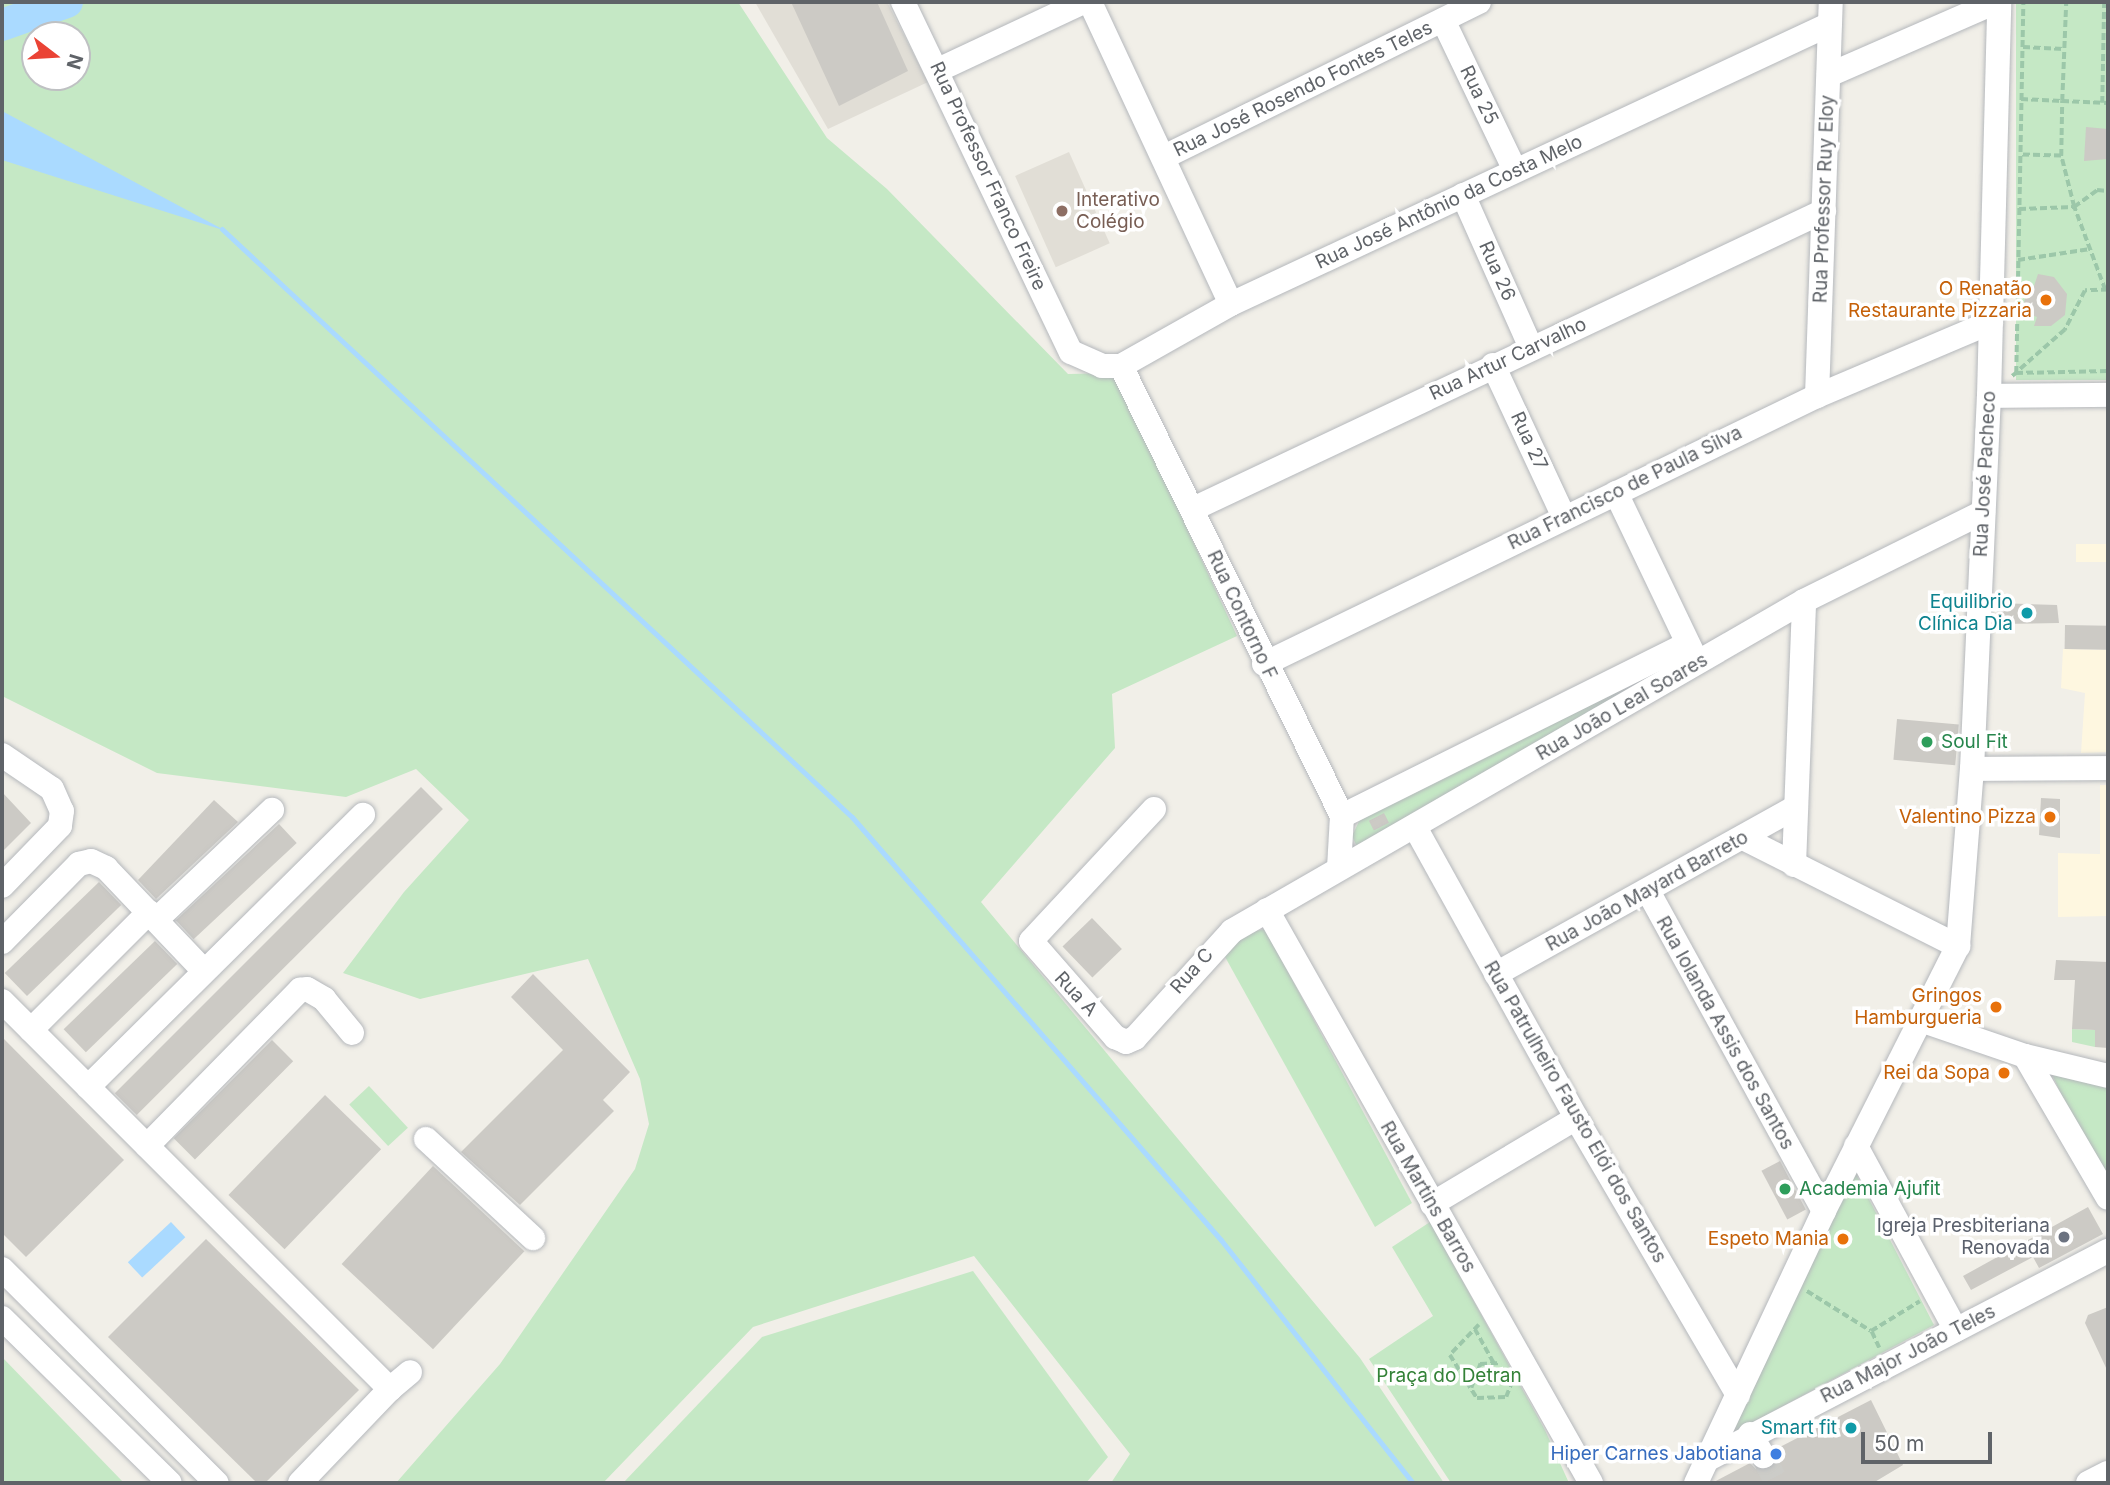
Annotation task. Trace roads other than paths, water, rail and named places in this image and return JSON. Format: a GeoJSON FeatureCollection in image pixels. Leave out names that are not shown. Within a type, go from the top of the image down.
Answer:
{"type":"FeatureCollection","features":[{"type":"Feature","properties":{"kind":"street","name":"Rua Professor Franco Freire"},"geometry":{"type":"LineString","coordinates":[[904,2],[1071,352],[1090,363],[1121,366]]}},
{"type":"Feature","properties":{"kind":"street"},"geometry":{"type":"LineString","coordinates":[[938,70],[1083,2]]}},
{"type":"Feature","properties":{"kind":"street"},"geometry":{"type":"LineString","coordinates":[[1090,2],[1231,304]]}},
{"type":"Feature","properties":{"kind":"street","name":"Rua José Rosendo Fontes Teles"},"geometry":{"type":"LineString","coordinates":[[1164,158],[1479,2]]}},
{"type":"Feature","properties":{"kind":"street"},"geometry":{"type":"LineString","coordinates":[[1829,75],[1998,2]]}},
{"type":"Feature","properties":{"kind":"street","name":"Rua José Pacheco"},"geometry":{"type":"LineString","coordinates":[[1958,946],[1972,769],[1989,396],[1998,2]]}},
{"type":"Feature","properties":{"kind":"street","name":"Rua Professor Ruy Eloy"},"geometry":{"type":"LineString","coordinates":[[1816,396],[1830,13]]}},
{"type":"Feature","properties":{"kind":"street","name":"Rua José Antônio da Costa Melo"},"geometry":{"type":"LineString","coordinates":[[1121,366],[1231,304],[1515,170],[1830,13]]}},
{"type":"Feature","properties":{"kind":"street","name":"Rua 25"},"geometry":{"type":"LineString","coordinates":[[1443,20],[1515,170]]}},
{"type":"Feature","properties":{"kind":"street","name":"Rua 26"},"geometry":{"type":"LineString","coordinates":[[1463,195],[1531,348]]}},
{"type":"Feature","properties":{"kind":"street","name":"Rua Artur Carvalho"},"geometry":{"type":"LineString","coordinates":[[1193,509],[1824,211]]}},
{"type":"Feature","properties":{"kind":"street","name":"Rua Francisco de Paula Silva"},"geometry":{"type":"LineString","coordinates":[[1264,664],[1816,396],[1991,322]]}},
{"type":"Feature","properties":{"kind":"street","name":"Rua 27"},"geometry":{"type":"LineString","coordinates":[[1493,365],[1564,517]]}},
{"type":"Feature","properties":{"kind":"street","name":"Rua Contorno F"},"geometry":{"type":"LineString","coordinates":[[1121,366],[1193,509],[1264,664],[1342,816]]}},
{"type":"Feature","properties":{"kind":"street"},"geometry":{"type":"LineString","coordinates":[[1989,396],[2108,395]]}},
{"type":"Feature","properties":{"kind":"street"},"geometry":{"type":"LineString","coordinates":[[1616,493],[1692,653]]}},
{"type":"Feature","properties":{"kind":"street","name":"Rua João Leal Soares"},"geometry":{"type":"LineString","coordinates":[[1342,816],[1804,601],[1983,512]]}},
{"type":"Feature","properties":{"kind":"street"},"geometry":{"type":"LineString","coordinates":[[1794,865],[1804,601]]}},
{"type":"Feature","properties":{"kind":"street","name":"Rua João Leal Soares"},"geometry":{"type":"LineString","coordinates":[[1267,910],[1415,827],[1692,653]]}},
{"type":"Feature","properties":{"kind":"street"},"geometry":{"type":"LineString","coordinates":[[2,755],[52,789],[62,811],[60,826],[2,886]]}},
{"type":"Feature","properties":{"kind":"street"},"geometry":{"type":"LineString","coordinates":[[1972,769],[2108,768]]}},
{"type":"Feature","properties":{"kind":"street","name":"Rua João Mayard Barreto"},"geometry":{"type":"LineString","coordinates":[[1496,974],[1796,807]]}},
{"type":"Feature","properties":{"kind":"street","name":"Rua A"},"geometry":{"type":"LineString","coordinates":[[1126,1042],[1115,1037],[1031,941],[1154,808]]}},
{"type":"Feature","properties":{"kind":"street"},"geometry":{"type":"LineString","coordinates":[[31,1030],[272,810]]}},
{"type":"Feature","properties":{"kind":"street"},"geometry":{"type":"LineString","coordinates":[[88,1087],[203,970],[363,816]]}},
{"type":"Feature","properties":{"kind":"street"},"geometry":{"type":"LineString","coordinates":[[1339,868],[1342,816]]}},
{"type":"Feature","properties":{"kind":"street","name":"Rua Patrulheiro Fausto Elói dos Santos"},"geometry":{"type":"LineString","coordinates":[[1415,827],[1576,1118],[1738,1395]]}},
{"type":"Feature","properties":{"kind":"street"},"geometry":{"type":"LineString","coordinates":[[1696,1483],[1710,1459],[1824,1210],[1923,1021],[1958,946],[1744,838]]}},
{"type":"Feature","properties":{"kind":"street"},"geometry":{"type":"LineString","coordinates":[[2,942],[84,862],[106,868],[203,970]]}},
{"type":"Feature","properties":{"kind":"street","name":"Rua Iolanda Assis dos Santos"},"geometry":{"type":"LineString","coordinates":[[1648,891],[1824,1210]]}},
{"type":"Feature","properties":{"kind":"street","name":"Rua C"},"geometry":{"type":"LineString","coordinates":[[1126,1042],[1135,1038],[1215,945],[1267,910]]}},
{"type":"Feature","properties":{"kind":"street","name":"Rua Martins Barros"},"geometry":{"type":"LineString","coordinates":[[1267,910],[1591,1483]]}},
{"type":"Feature","properties":{"kind":"street"},"geometry":{"type":"LineString","coordinates":[[147,1146],[299,990],[307,989],[324,999],[352,1033]]}},
{"type":"Feature","properties":{"kind":"street"},"geometry":{"type":"LineString","coordinates":[[2,1001],[390,1389]]}},
{"type":"Feature","properties":{"kind":"street"},"geometry":{"type":"LineString","coordinates":[[1923,1021],[2025,1056],[2108,1076]]}},
{"type":"Feature","properties":{"kind":"street"},"geometry":{"type":"LineString","coordinates":[[2025,1056],[2108,1198]]}},
{"type":"Feature","properties":{"kind":"street"},"geometry":{"type":"LineString","coordinates":[[1432,1204],[1576,1118]]}},
{"type":"Feature","properties":{"kind":"street"},"geometry":{"type":"LineString","coordinates":[[426,1139],[533,1238]]}},
{"type":"Feature","properties":{"kind":"street"},"geometry":{"type":"LineString","coordinates":[[1856,1146],[1956,1330]]}},
{"type":"Feature","properties":{"kind":"street","name":"Rua Major João Teles"},"geometry":{"type":"LineString","coordinates":[[1710,1459],[1750,1434],[1888,1366],[2108,1251]]}},
{"type":"Feature","properties":{"kind":"street"},"geometry":{"type":"LineString","coordinates":[[2,1269],[217,1483]]}},
{"type":"Feature","properties":{"kind":"street"},"geometry":{"type":"LineString","coordinates":[[2,1318],[170,1483]]}},
{"type":"Feature","properties":{"kind":"street"},"geometry":{"type":"LineString","coordinates":[[300,1483],[410,1371]]}},
{"type":"Feature","properties":{"kind":"street"},"geometry":{"type":"LineString","coordinates":[[1750,1434],[1763,1456]]}},
{"type":"Feature","properties":{"kind":"street"},"geometry":{"type":"LineString","coordinates":[[2088,1483],[2108,1473]]}},
{"type":"Feature","properties":{"kind":"water"},"geometry":{"type":"Polygon","coordinates":[[[2,111],[226,231],[2,160],[2,111]]]}},
{"type":"Feature","properties":{"kind":"water"},"geometry":{"type":"Polygon","coordinates":[[[171,1222],[185,1237],[142,1278],[128,1262],[171,1222]]]}},
{"type":"Feature","properties":{"kind":"waterway"},"geometry":{"type":"LineString","coordinates":[[2,25],[67,2]]}},
{"type":"Feature","properties":{"kind":"waterway"},"geometry":{"type":"LineString","coordinates":[[222,229],[852,817],[1221,1240],[1413,1483]]}},
{"type":"Feature","properties":{"kind":"tunnel"},"geometry":{"type":"LineString","coordinates":[[1763,1456],[1777,1483]]}},
{"type":"Feature","properties":{"kind":"place","name":"Interativo Colégio"},"geometry":{"type":"Point","coordinates":[1062,211]}},
{"type":"Feature","properties":{"kind":"place","name":"O Renatão Restaurante Pizzaria"},"geometry":{"type":"Point","coordinates":[2046,300]}},
{"type":"Feature","properties":{"kind":"place","name":"Equilibrio Clínica Dia"},"geometry":{"type":"Point","coordinates":[2027,613]}},
{"type":"Feature","properties":{"kind":"place","name":"Soul Fit"},"geometry":{"type":"Point","coordinates":[1927,742]}},
{"type":"Feature","properties":{"kind":"place","name":"Valentino Pizza"},"geometry":{"type":"Point","coordinates":[2050,817]}},
{"type":"Feature","properties":{"kind":"place","name":"Gringos Hamburgueria"},"geometry":{"type":"Point","coordinates":[1996,1007]}},
{"type":"Feature","properties":{"kind":"place","name":"Rei da Sopa"},"geometry":{"type":"Point","coordinates":[2004,1073]}},
{"type":"Feature","properties":{"kind":"place","name":"Academia Ajufit"},"geometry":{"type":"Point","coordinates":[1785,1189]}},
{"type":"Feature","properties":{"kind":"place","name":"Igreja Presbiteriana Renovada"},"geometry":{"type":"Point","coordinates":[2064,1237]}},
{"type":"Feature","properties":{"kind":"place","name":"Espeto Mania"},"geometry":{"type":"Point","coordinates":[1843,1239]}},
{"type":"Feature","properties":{"kind":"place","name":"Smart fit"},"geometry":{"type":"Point","coordinates":[1851,1428]}},
{"type":"Feature","properties":{"kind":"place","name":"Hiper Carnes Jabotiana"},"geometry":{"type":"Point","coordinates":[1776,1454]}},
{"type":"Feature","properties":{"kind":"park label","name":"Praça do Detran"},"geometry":{"type":"Point","coordinates":[1449,1376]}}]}
